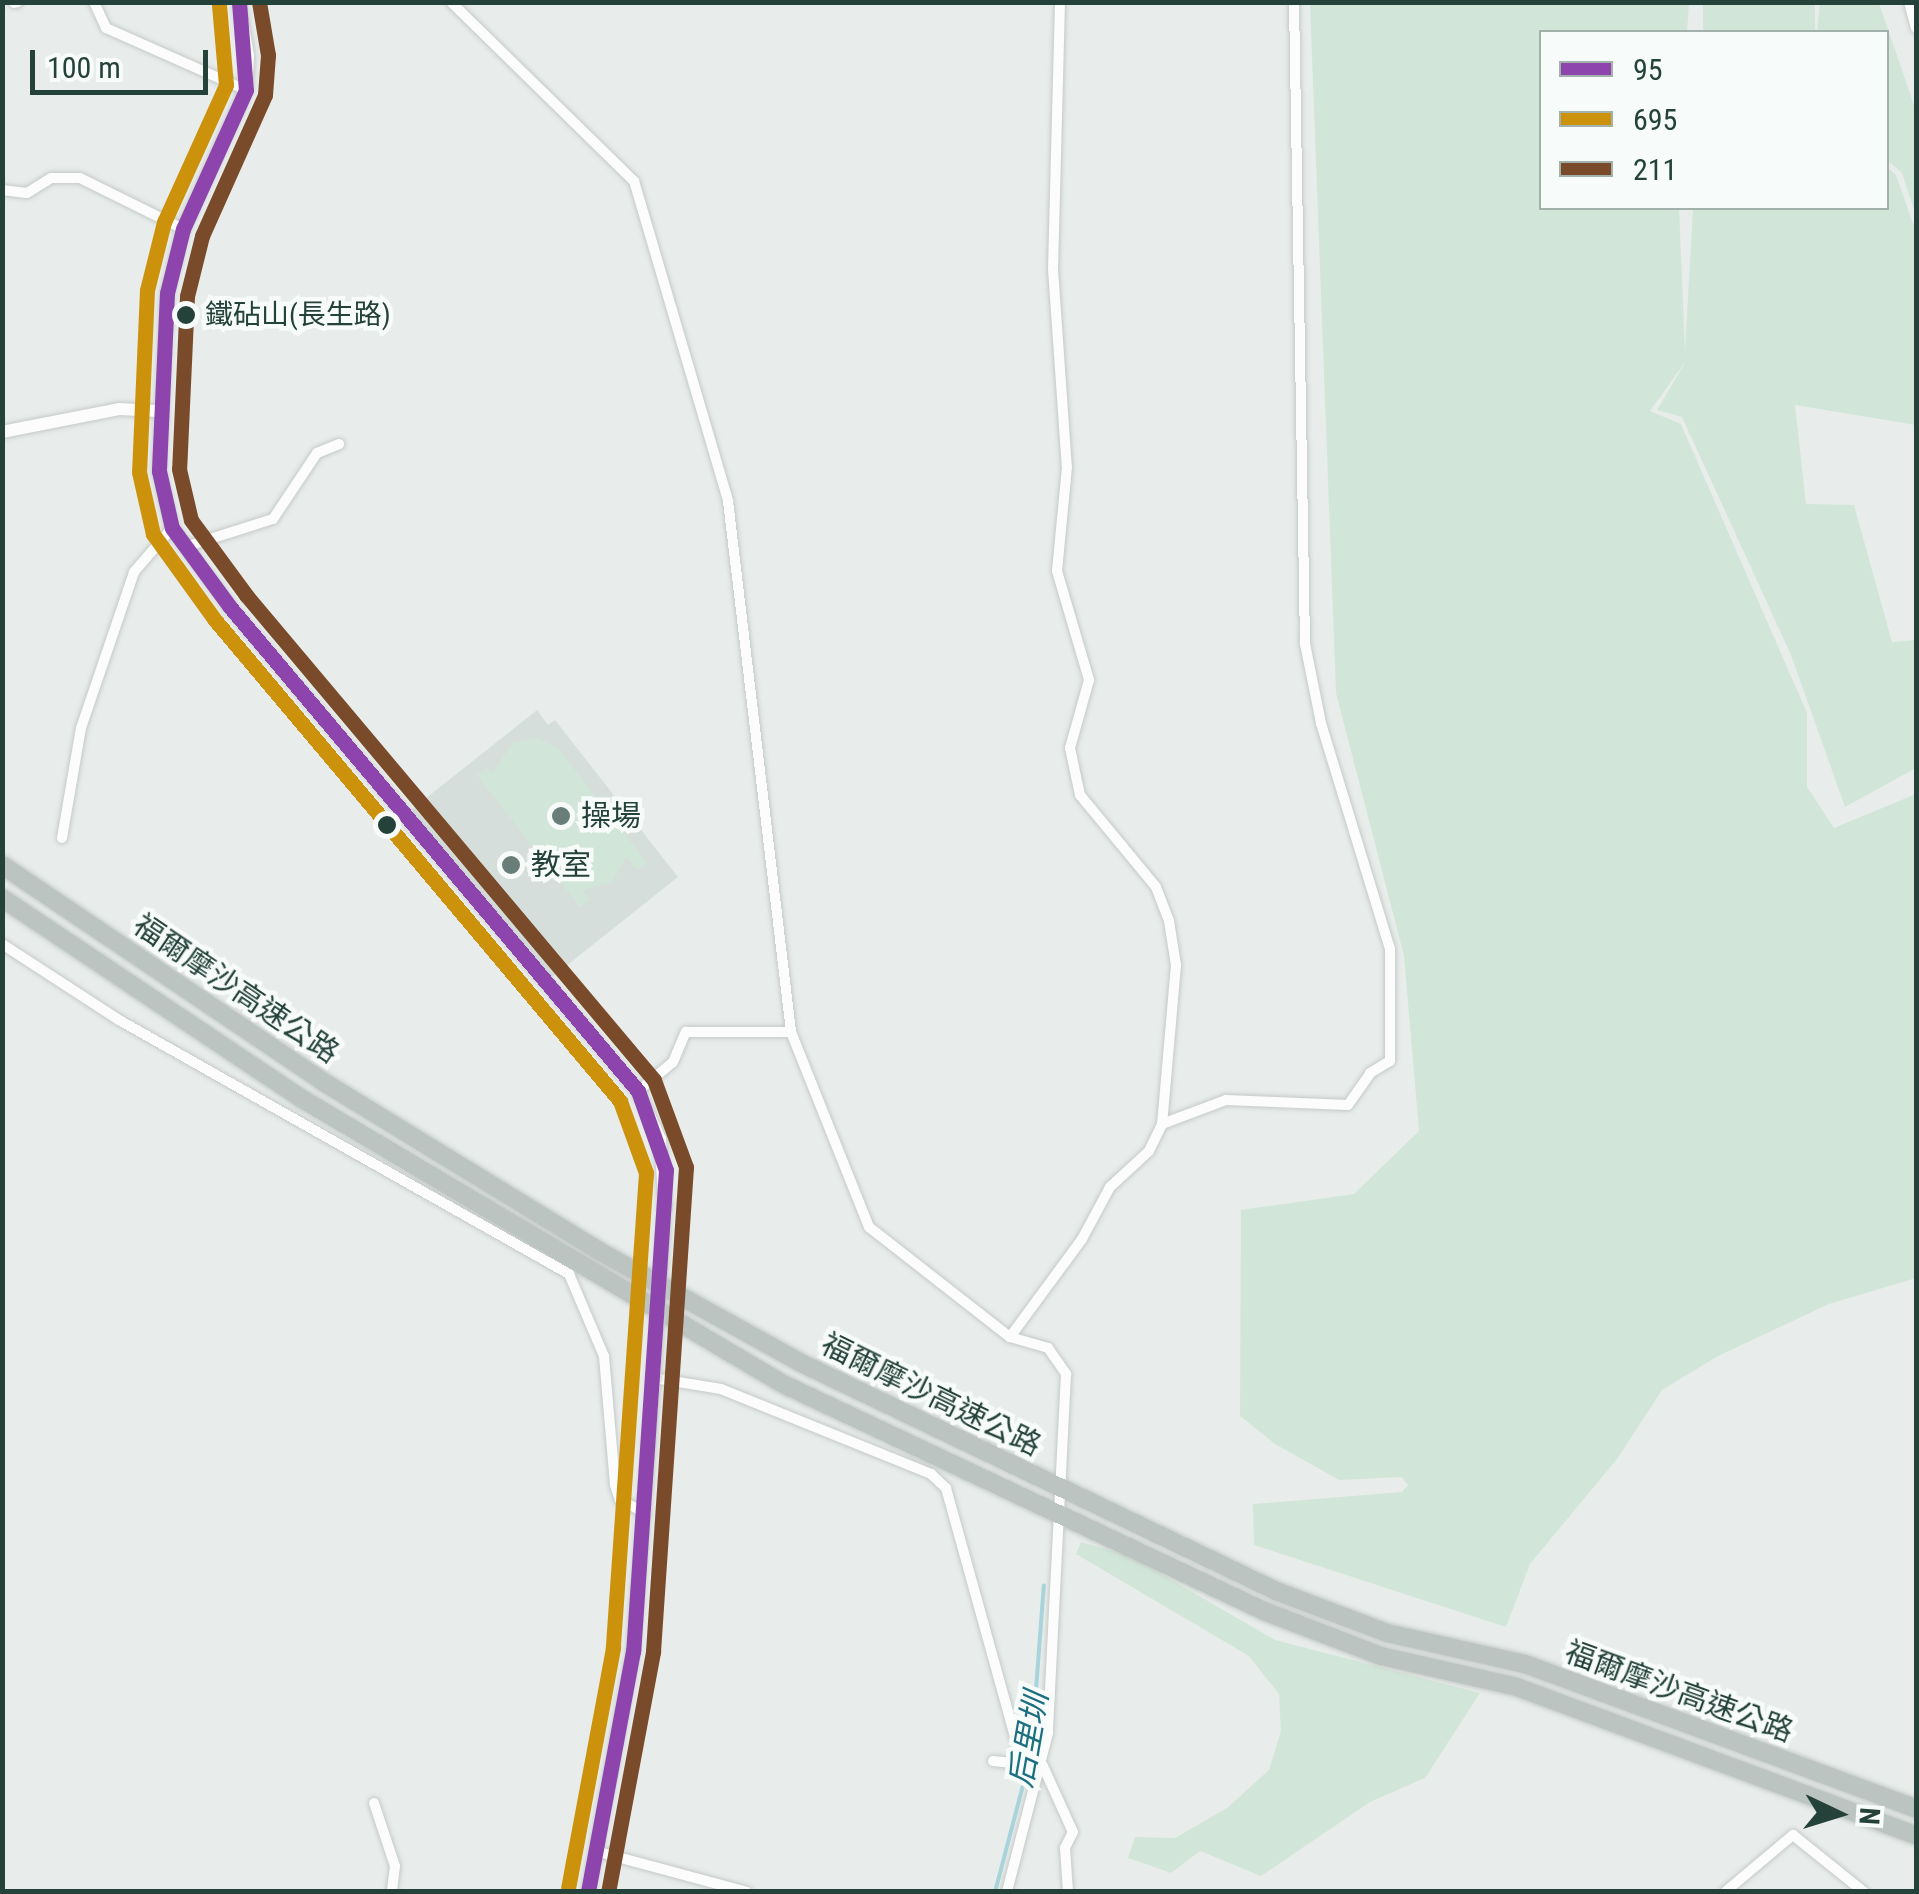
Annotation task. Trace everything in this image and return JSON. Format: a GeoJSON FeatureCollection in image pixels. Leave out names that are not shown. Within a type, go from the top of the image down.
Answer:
{"type":"FeatureCollection","features":[{"type":"Feature","properties":{"kind":"highway","name":"福爾摩沙高速公路"},"geometry":{"type":"LineString","coordinates":[[2,865],[325,1083],[599,1251],[799,1362],[1276,1590],[1387,1632],[1525,1664],[1916,1809]]}},
{"type":"Feature","properties":{"kind":"highway","name":"福爾摩沙高速公路"},"geometry":{"type":"LineString","coordinates":[[2,898],[304,1100],[783,1384],[1264,1611],[1382,1656],[1517,1687],[1916,1834]]}},
{"type":"Feature","properties":{"kind":"street"},"geometry":{"type":"LineString","coordinates":[[94,2],[106,28],[246,90]]}},
{"type":"Feature","properties":{"kind":"street"},"geometry":{"type":"LineString","coordinates":[[239,2],[248,56],[246,90],[183,229],[167,294],[158,411],[161,495],[172,528],[230,607],[638,1091],[660,1139],[665,1205],[646,1513],[630,1669],[588,1892]]}},
{"type":"Feature","properties":{"kind":"street"},"geometry":{"type":"LineString","coordinates":[[451,2],[634,182],[728,501],[792,1032],[869,1226],[1010,1337],[1048,1348],[1066,1374],[1060,1565],[1043,1766],[1007,1892]]}},
{"type":"Feature","properties":{"kind":"street"},"geometry":{"type":"LineString","coordinates":[[1010,1337],[1082,1239],[1110,1187],[1149,1151],[1162,1124],[1176,965],[1169,921],[1156,886],[1080,795],[1070,748],[1089,680],[1056,570],[1067,466],[1053,269],[1060,2]]}},
{"type":"Feature","properties":{"kind":"street"},"geometry":{"type":"LineString","coordinates":[[1162,1124],[1226,1100],[1348,1105],[1370,1073],[1390,1061],[1390,949],[1321,723],[1305,644],[1294,2]]}},
{"type":"Feature","properties":{"kind":"street"},"geometry":{"type":"LineString","coordinates":[[1910,2],[1916,28]]}},
{"type":"Feature","properties":{"kind":"street"},"geometry":{"type":"LineString","coordinates":[[2,190],[27,193],[51,178],[80,178],[183,229]]}},
{"type":"Feature","properties":{"kind":"street"},"geometry":{"type":"LineString","coordinates":[[2,432],[119,410],[158,411]]}},
{"type":"Feature","properties":{"kind":"street"},"geometry":{"type":"LineString","coordinates":[[188,546],[272,519],[317,453],[339,444]]}},
{"type":"Feature","properties":{"kind":"street"},"geometry":{"type":"LineString","coordinates":[[62,838],[81,728],[134,572],[172,528]]}},
{"type":"Feature","properties":{"kind":"street"},"geometry":{"type":"LineString","coordinates":[[2,944],[119,1020],[568,1274],[604,1356],[615,1485],[620,1500],[646,1513]]}},
{"type":"Feature","properties":{"kind":"street"},"geometry":{"type":"LineString","coordinates":[[638,1091],[673,1062],[686,1032],[792,1032]]}},
{"type":"Feature","properties":{"kind":"street"},"geometry":{"type":"LineString","coordinates":[[654,1378],[721,1390],[931,1474],[946,1488],[1018,1746],[1043,1766],[1073,1832],[1065,1848],[1068,1892]]}},
{"type":"Feature","properties":{"kind":"street"},"geometry":{"type":"LineString","coordinates":[[994,1761],[1043,1766]]}},
{"type":"Feature","properties":{"kind":"street"},"geometry":{"type":"LineString","coordinates":[[374,1803],[395,1866],[392,1892]]}},
{"type":"Feature","properties":{"kind":"street"},"geometry":{"type":"LineString","coordinates":[[1725,1892],[1793,1836],[1864,1892]]}},
{"type":"Feature","properties":{"kind":"street"},"geometry":{"type":"LineString","coordinates":[[596,1851],[747,1892]]}},
{"type":"Feature","properties":{"kind":"shaded area"},"geometry":{"type":"Polygon","coordinates":[[[537,710],[548,725],[555,720],[678,877],[546,982],[411,810],[537,710]]]}},
{"type":"Feature","properties":{"kind":"green space"},"geometry":{"type":"Polygon","coordinates":[[[1820,2],[1879,3],[1888,30],[1817,30],[1820,2]]]}},
{"type":"Feature","properties":{"kind":"green space"},"geometry":{"type":"Polygon","coordinates":[[[1310,3],[1689,3],[1687,30],[1539,30],[1539,210],[1679,210],[1685,351],[1693,210],[1889,210],[1889,169],[1896,175],[1916,232],[1916,425],[1795,405],[1806,504],[1854,505],[1892,642],[1916,640],[1916,768],[1845,807],[1791,655],[1682,417],[1657,410],[1686,361],[1650,411],[1681,424],[1807,713],[1807,787],[1834,828],[1916,794],[1916,1278],[1829,1304],[1718,1356],[1662,1390],[1617,1459],[1530,1564],[1506,1627],[1254,1545],[1253,1504],[1402,1492],[1408,1485],[1402,1477],[1339,1480],[1275,1444],[1240,1416],[1241,1210],[1354,1194],[1419,1131],[1404,956],[1336,693],[1310,3]]]}},
{"type":"Feature","properties":{"kind":"green space"},"geometry":{"type":"Polygon","coordinates":[[[1703,3],[1815,3],[1815,30],[1703,30],[1703,3]]]}},
{"type":"Feature","properties":{"kind":"green space"},"geometry":{"type":"Polygon","coordinates":[[[1889,32],[1916,111],[1916,216],[1902,173],[1889,162],[1889,32]]]}},
{"type":"Feature","properties":{"kind":"green space"},"geometry":{"type":"Polygon","coordinates":[[[536,738],[557,747],[647,863],[638,870],[626,857],[612,882],[583,890],[590,900],[580,907],[477,775],[487,768],[492,773],[513,743],[536,738]]]}},
{"type":"Feature","properties":{"kind":"green space"},"geometry":{"type":"Polygon","coordinates":[[[1081,1542],[1130,1556],[1275,1640],[1480,1693],[1425,1778],[1370,1802],[1261,1876],[1200,1851],[1171,1873],[1128,1858],[1135,1837],[1175,1838],[1227,1808],[1269,1770],[1281,1731],[1279,1694],[1249,1656],[1076,1554],[1081,1542]]]}},
{"type":"Feature","properties":{"kind":"waterway","name":"后里圳"},"geometry":{"type":"LineString","coordinates":[[1031,1756],[1044,1585]]}},
{"type":"Feature","properties":{"kind":"waterway","name":"后里圳"},"geometry":{"type":"LineString","coordinates":[[995,1892],[1028,1766]]}},
{"type":"Feature","properties":{"kind":"transit line","name":"95"},"geometry":{"type":"LineString","coordinates":[[239,2],[246,90],[183,229],[167,293],[159,471],[172,528],[230,607],[638,1091],[666,1170],[633,1651],[588,1892]]}},
{"type":"Feature","properties":{"kind":"transit line","name":"211"},"geometry":{"type":"LineString","coordinates":[[259,2],[268,55],[265,95],[202,236],[187,296],[179,469],[191,520],[246,595],[654,1080],[686,1167],[653,1652],[608,1892]]}},
{"type":"Feature","properties":{"kind":"transit line","name":"695"},"geometry":{"type":"LineString","coordinates":[[219,5],[226,85],[164,222],[147,290],[139,472],[153,534],[215,620],[620,1101],[646,1173],[613,1648],[568,1888]]}},
{"type":"Feature","properties":{"kind":"place","name":"鐵砧山(長生路)"},"geometry":{"type":"Point","coordinates":[186,315]}},
{"type":"Feature","properties":{"kind":"place","name":"操場"},"geometry":{"type":"Point","coordinates":[561,816]}},
{"type":"Feature","properties":{"kind":"place","name":"教室"},"geometry":{"type":"Point","coordinates":[511,865]}}]}
